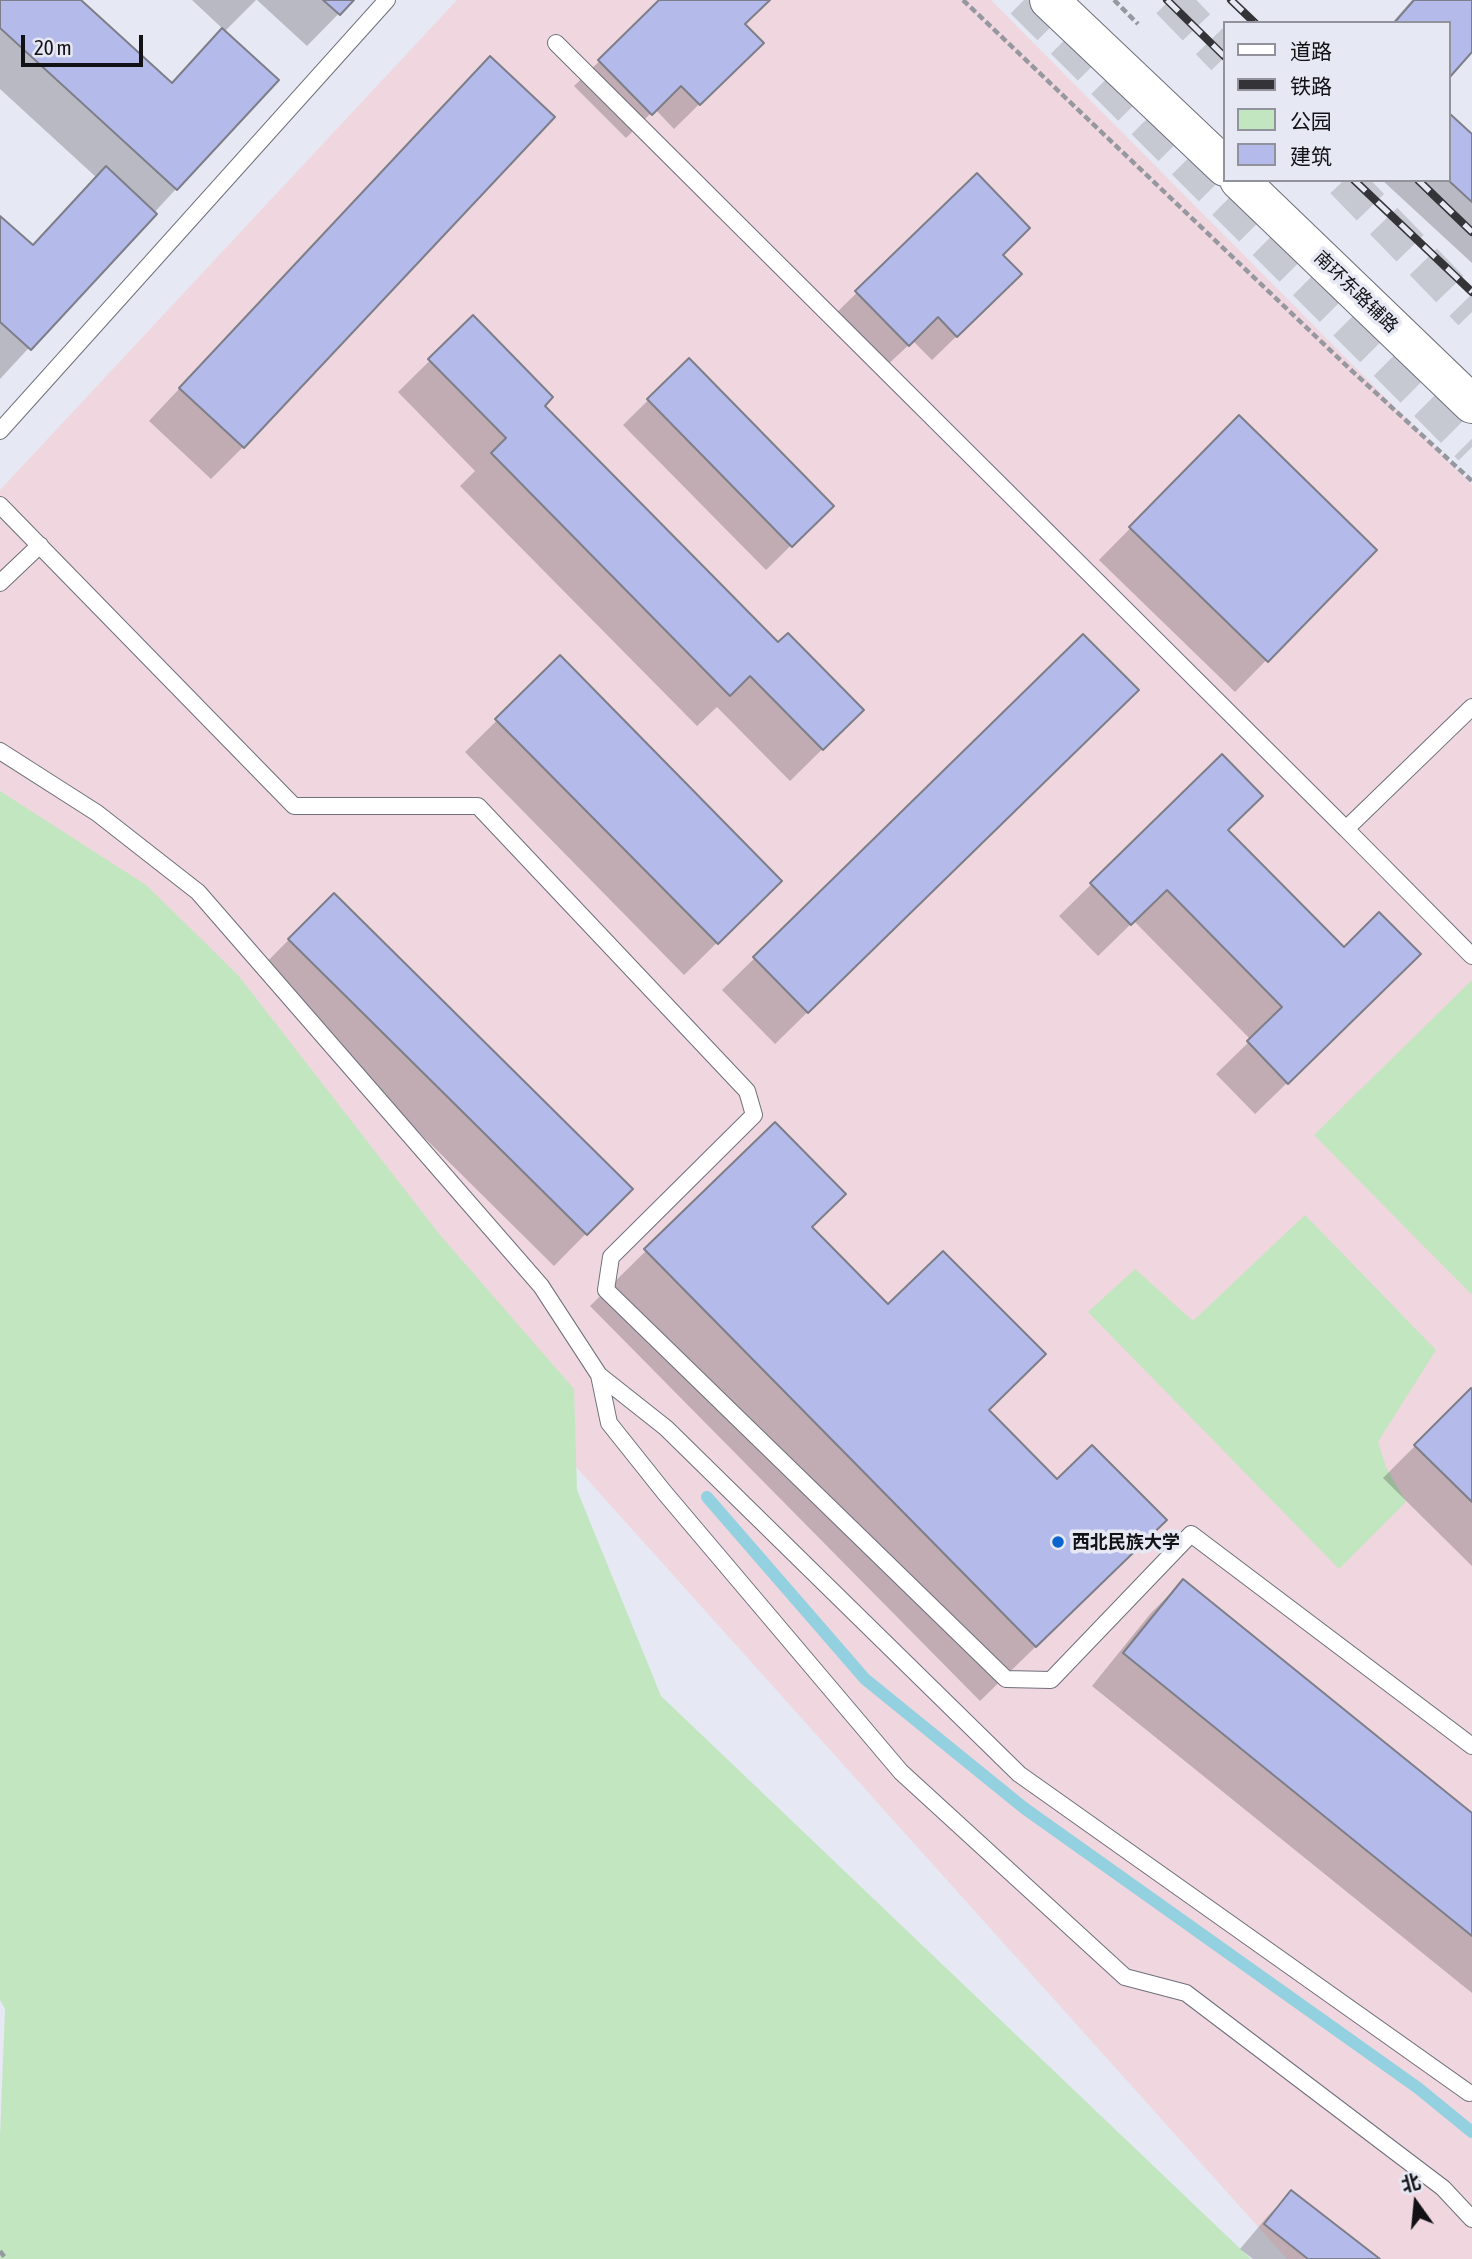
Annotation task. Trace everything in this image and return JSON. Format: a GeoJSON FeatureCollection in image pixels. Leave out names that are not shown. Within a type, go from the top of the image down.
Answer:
{"type":"FeatureCollection","features":[{"type":"Feature","properties":{"kind":"main road"},"geometry":{"type":"LineString","coordinates":[[1049,0],[1224,166]]}},
{"type":"Feature","properties":{"kind":"main road","name":"南环东路辅路"},"geometry":{"type":"LineString","coordinates":[[1241,182],[1472,404]]}},
{"type":"Feature","properties":{"kind":"lane"},"geometry":{"type":"LineString","coordinates":[[0,431],[387,0]]}},
{"type":"Feature","properties":{"kind":"lane"},"geometry":{"type":"LineString","coordinates":[[556,43],[1472,956]]}},
{"type":"Feature","properties":{"kind":"lane"},"geometry":{"type":"LineString","coordinates":[[0,505],[294,806],[478,806],[747,1091],[754,1115],[611,1258],[606,1290],[1006,1679],[1051,1680],[1191,1534],[1472,1746]]}},
{"type":"Feature","properties":{"kind":"lane"},"geometry":{"type":"LineString","coordinates":[[0,583],[40,545]]}},
{"type":"Feature","properties":{"kind":"lane"},"geometry":{"type":"LineString","coordinates":[[1346,830],[1472,707]]}},
{"type":"Feature","properties":{"kind":"lane"},"geometry":{"type":"LineString","coordinates":[[0,751],[97,813],[198,892],[541,1286],[599,1375],[666,1428],[1019,1774],[1469,2093]]}},
{"type":"Feature","properties":{"kind":"lane"},"geometry":{"type":"LineString","coordinates":[[599,1375],[610,1423],[673,1502],[901,1772],[1125,1978],[1186,1993],[1443,2188],[1472,2219]]}},
{"type":"Feature","properties":{"kind":"path"},"geometry":{"type":"LineString","coordinates":[[963,0],[1472,481]]}},
{"type":"Feature","properties":{"kind":"path"},"geometry":{"type":"LineString","coordinates":[[0,2251],[6,2259]]}},
{"type":"Feature","properties":{"kind":"shaded area","name":"西北民族大学"},"geometry":{"type":"Polygon","coordinates":[[[457,0],[991,0],[1472,485],[1472,2259],[1287,2259],[0,825],[0,490],[457,0]]]}},
{"type":"Feature","properties":{"kind":"green space"},"geometry":{"type":"Polygon","coordinates":[[[0,791],[146,885],[238,975],[440,1235],[574,1389],[577,1490],[661,1696],[1251,2259],[0,2259],[0,2138],[5,2009],[0,2000],[0,791]]]}},
{"type":"Feature","properties":{"kind":"green space"},"geometry":{"type":"Polygon","coordinates":[[[1472,980],[1472,1295],[1314,1135],[1472,980]]]}},
{"type":"Feature","properties":{"kind":"green space"},"geometry":{"type":"Polygon","coordinates":[[[1305,1215],[1436,1350],[1378,1442],[1386,1467],[1406,1502],[1339,1569],[1088,1312],[1135,1269],[1193,1321],[1305,1215]]]}},
{"type":"Feature","properties":{"kind":"building"},"geometry":{"type":"Polygon","coordinates":[[[0,0],[81,0],[172,83],[222,28],[279,80],[177,190],[0,28],[0,0]]]}},
{"type":"Feature","properties":{"kind":"building"},"geometry":{"type":"Polygon","coordinates":[[[323,0],[354,0],[340,15],[323,0]]]}},
{"type":"Feature","properties":{"kind":"building"},"geometry":{"type":"Polygon","coordinates":[[[659,0],[770,0],[745,24],[764,43],[700,105],[681,86],[652,115],[598,60],[659,0]]]}},
{"type":"Feature","properties":{"kind":"building"},"geometry":{"type":"Polygon","coordinates":[[[1414,0],[1472,0],[1472,52],[1451,76],[1451,21],[1396,21],[1414,0]]]}},
{"type":"Feature","properties":{"kind":"building"},"geometry":{"type":"Polygon","coordinates":[[[490,56],[555,117],[244,448],[179,388],[490,56]]]}},
{"type":"Feature","properties":{"kind":"building"},"geometry":{"type":"Polygon","coordinates":[[[1451,115],[1472,134],[1472,202],[1450,182],[1451,115]]]}},
{"type":"Feature","properties":{"kind":"building"},"geometry":{"type":"Polygon","coordinates":[[[106,166],[157,214],[31,350],[0,322],[0,216],[33,245],[106,166]]]}},
{"type":"Feature","properties":{"kind":"building"},"geometry":{"type":"Polygon","coordinates":[[[977,173],[1030,228],[1003,255],[1022,274],[957,337],[938,317],[909,346],[855,291],[977,173]]]}},
{"type":"Feature","properties":{"kind":"building"},"geometry":{"type":"Polygon","coordinates":[[[473,315],[553,397],[545,406],[778,642],[788,633],[864,710],[823,750],[750,676],[730,696],[491,453],[506,438],[428,359],[473,315]]]}},
{"type":"Feature","properties":{"kind":"building"},"geometry":{"type":"Polygon","coordinates":[[[689,358],[834,506],[792,547],[647,399],[689,358]]]}},
{"type":"Feature","properties":{"kind":"building"},"geometry":{"type":"Polygon","coordinates":[[[1239,415],[1377,550],[1268,662],[1129,527],[1239,415]]]}},
{"type":"Feature","properties":{"kind":"building"},"geometry":{"type":"Polygon","coordinates":[[[1083,634],[1139,690],[808,1013],[753,957],[1083,634]]]}},
{"type":"Feature","properties":{"kind":"building"},"geometry":{"type":"Polygon","coordinates":[[[560,655],[782,881],[718,944],[495,719],[560,655]]]}},
{"type":"Feature","properties":{"kind":"building"},"geometry":{"type":"Polygon","coordinates":[[[1222,754],[1263,796],[1228,830],[1344,947],[1379,912],[1421,954],[1288,1084],[1247,1041],[1282,1007],[1167,890],[1131,925],[1090,883],[1222,754]]]}},
{"type":"Feature","properties":{"kind":"building"},"geometry":{"type":"Polygon","coordinates":[[[334,893],[633,1189],[587,1235],[288,939],[334,893]]]}},
{"type":"Feature","properties":{"kind":"building"},"geometry":{"type":"Polygon","coordinates":[[[775,1122],[846,1194],[812,1227],[888,1304],[943,1251],[1046,1354],[989,1410],[1057,1479],[1092,1445],[1167,1520],[1036,1647],[644,1249],[775,1122]]]}},
{"type":"Feature","properties":{"kind":"building"},"geometry":{"type":"Polygon","coordinates":[[[1472,1389],[1472,1502],[1414,1445],[1472,1389]]]}},
{"type":"Feature","properties":{"kind":"building"},"geometry":{"type":"Polygon","coordinates":[[[1183,1579],[1472,1813],[1472,1936],[1123,1653],[1183,1579]]]}},
{"type":"Feature","properties":{"kind":"building"},"geometry":{"type":"Polygon","coordinates":[[[1291,2190],[1380,2259],[1308,2259],[1264,2224],[1291,2190]]]}},
{"type":"Feature","properties":{"kind":"waterway"},"geometry":{"type":"LineString","coordinates":[[707,1497],[865,1679],[1024,1808],[1418,2088],[1472,2132]]}},
{"type":"Feature","properties":{"kind":"tunnel"},"geometry":{"type":"LineString","coordinates":[[1024,0],[1472,447]]}},
{"type":"Feature","properties":{"kind":"tunnel"},"geometry":{"type":"LineString","coordinates":[[1170,0],[1224,56]]}},
{"type":"Feature","properties":{"kind":"tunnel"},"geometry":{"type":"LineString","coordinates":[[1346,182],[1472,312]]}},
{"type":"Feature","properties":{"kind":"railway"},"geometry":{"type":"LineString","coordinates":[[1167,0],[1224,56]]}},
{"type":"Feature","properties":{"kind":"railway"},"geometry":{"type":"LineString","coordinates":[[1231,0],[1253,21]]}},
{"type":"Feature","properties":{"kind":"railway"},"geometry":{"type":"LineString","coordinates":[[1356,182],[1472,292]]}},
{"type":"Feature","properties":{"kind":"railway"},"geometry":{"type":"LineString","coordinates":[[1420,182],[1472,232]]}},
{"type":"Feature","properties":{"kind":"place","name":"西北民族大学"},"geometry":{"type":"Point","coordinates":[1058,1542]}}]}
